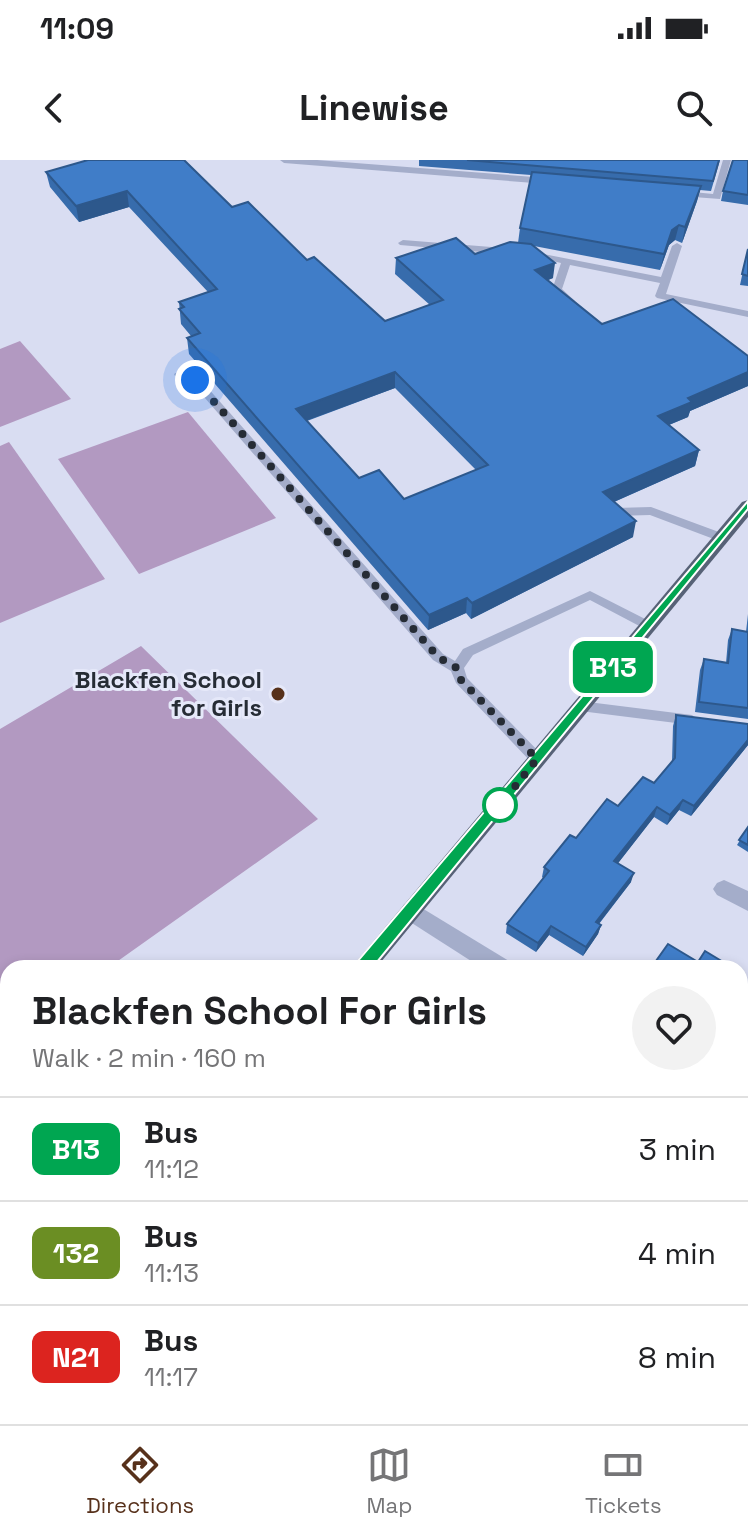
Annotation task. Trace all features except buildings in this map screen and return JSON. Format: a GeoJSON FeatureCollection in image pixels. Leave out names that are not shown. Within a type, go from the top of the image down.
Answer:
{"type":"FeatureCollection","features":[{"type":"Feature","properties":{"kind":"main road"},"geometry":{"type":"LineString","coordinates":[[369,960],[748,506]]}},
{"type":"Feature","properties":{"kind":"street"},"geometry":{"type":"LineString","coordinates":[[724,889],[748,902]]}},
{"type":"Feature","properties":{"kind":"street"},"geometry":{"type":"LineString","coordinates":[[412,911],[489,960]]}},
{"type":"Feature","properties":{"kind":"lane"},"geometry":{"type":"LineString","coordinates":[[284,160],[562,183]]}},
{"type":"Feature","properties":{"kind":"lane"},"geometry":{"type":"LineString","coordinates":[[670,193],[717,197],[727,160]]}},
{"type":"Feature","properties":{"kind":"lane"},"geometry":{"type":"LineString","coordinates":[[403,243],[567,261],[665,281]]}},
{"type":"Feature","properties":{"kind":"lane"},"geometry":{"type":"LineString","coordinates":[[677,246],[660,296],[748,314]]}},
{"type":"Feature","properties":{"kind":"lane"},"geometry":{"type":"LineString","coordinates":[[567,261],[557,290],[580,309]]}},
{"type":"Feature","properties":{"kind":"lane"},"geometry":{"type":"LineString","coordinates":[[179,374],[195,380],[438,657],[457,668],[461,680],[537,759]]}},
{"type":"Feature","properties":{"kind":"lane"},"geometry":{"type":"LineString","coordinates":[[615,512],[651,511],[723,538]]}},
{"type":"Feature","properties":{"kind":"lane"},"geometry":{"type":"LineString","coordinates":[[457,668],[468,652],[590,595],[649,626]]}},
{"type":"Feature","properties":{"kind":"lane"},"geometry":{"type":"LineString","coordinates":[[580,706],[702,721]]}},
{"type":"Feature","properties":{"kind":"shaded area"},"geometry":{"type":"Polygon","coordinates":[[[20,341],[71,399],[0,427],[0,349],[20,341]]]}},
{"type":"Feature","properties":{"kind":"shaded area"},"geometry":{"type":"Polygon","coordinates":[[[188,412],[276,518],[139,574],[58,459],[188,412]]]}},
{"type":"Feature","properties":{"kind":"shaded area"},"geometry":{"type":"Polygon","coordinates":[[[9,442],[105,579],[0,623],[0,446],[9,442]]]}},
{"type":"Feature","properties":{"kind":"shaded area"},"geometry":{"type":"Polygon","coordinates":[[[141,646],[318,819],[119,960],[0,960],[0,729],[141,646]]]}},
{"type":"Feature","properties":{"kind":"bus line","name":"B13"},"geometry":{"type":"LineString","coordinates":[[369,960],[748,506]]}},
{"type":"Feature","properties":{"kind":"place","name":"Blackfen School for Girls"},"geometry":{"type":"Point","coordinates":[278,694]}},
{"type":"Feature","properties":{"kind":"route"},"geometry":{"type":"LineString","coordinates":[[195,380],[438,657],[457,668],[461,680],[537,759],[500,805]]}}]}
